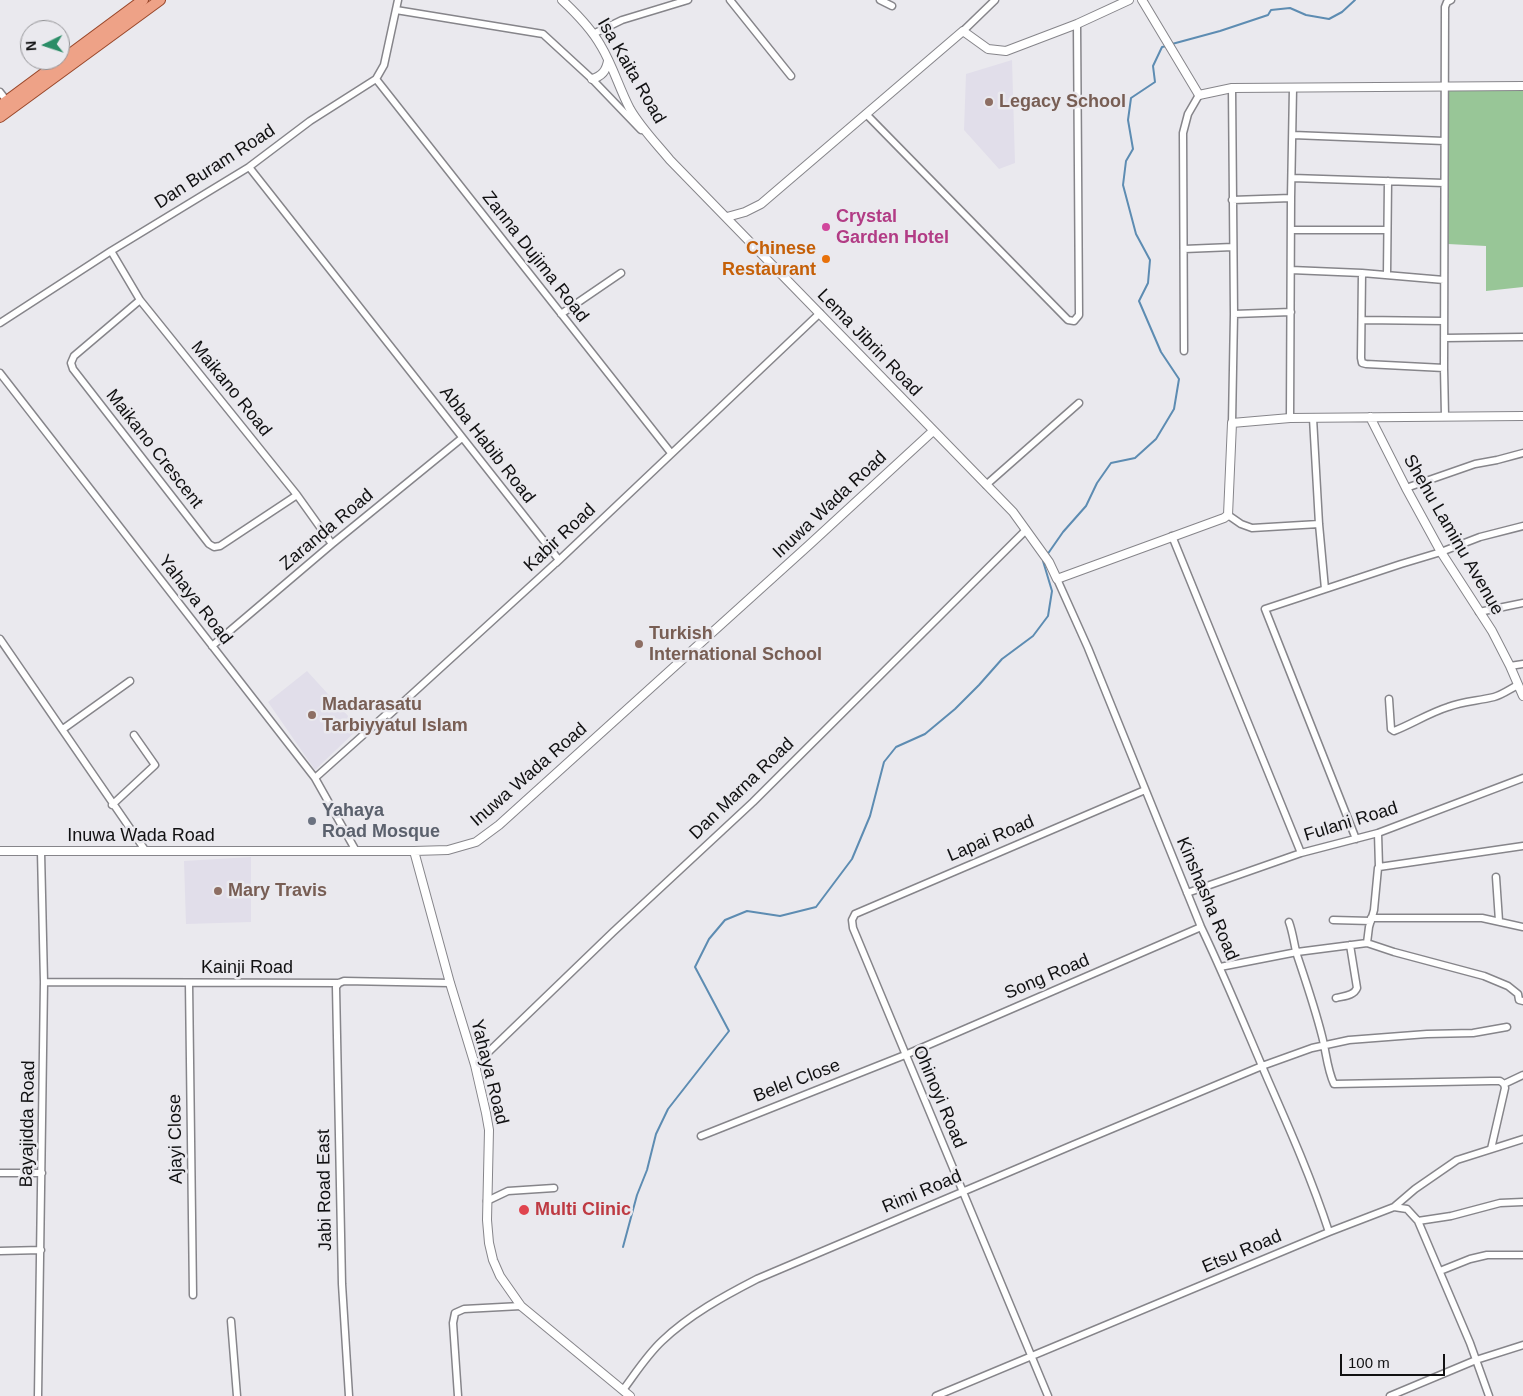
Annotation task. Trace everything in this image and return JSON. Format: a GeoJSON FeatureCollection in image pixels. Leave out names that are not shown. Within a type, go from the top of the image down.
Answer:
{"type":"FeatureCollection","features":[{"type":"Feature","properties":{"kind":"main road"},"geometry":{"type":"LineString","coordinates":[[4,103],[143,0]]}},
{"type":"Feature","properties":{"kind":"main road"},"geometry":{"type":"LineString","coordinates":[[0,118],[160,0]]}},
{"type":"Feature","properties":{"kind":"street"},"geometry":{"type":"LineString","coordinates":[[376,79],[384,65],[398,0]]}},
{"type":"Feature","properties":{"kind":"street","name":"Isa Kaita Road"},"geometry":{"type":"LineString","coordinates":[[562,0],[585,22],[602,46],[631,110],[644,130],[670,160]]}},
{"type":"Feature","properties":{"kind":"street"},"geometry":{"type":"LineString","coordinates":[[593,34],[622,20],[688,0]]}},
{"type":"Feature","properties":{"kind":"street"},"geometry":{"type":"LineString","coordinates":[[730,0],[791,76]]}},
{"type":"Feature","properties":{"kind":"street"},"geometry":{"type":"LineString","coordinates":[[880,0],[892,6]]}},
{"type":"Feature","properties":{"kind":"street"},"geometry":{"type":"LineString","coordinates":[[727,217],[745,212],[761,204],[963,31],[995,0]]}},
{"type":"Feature","properties":{"kind":"street"},"geometry":{"type":"LineString","coordinates":[[963,31],[988,48],[1006,51],[1077,24],[1129,0]]}},
{"type":"Feature","properties":{"kind":"street"},"geometry":{"type":"LineString","coordinates":[[1142,0],[1199,95]]}},
{"type":"Feature","properties":{"kind":"street"},"geometry":{"type":"LineString","coordinates":[[1445,416],[1445,7],[1447,2],[1451,0]]}},
{"type":"Feature","properties":{"kind":"street","name":"Lema Jibrin Road"},"geometry":{"type":"LineString","coordinates":[[396,10],[543,34],[592,80],[727,217],[1013,512],[1049,562],[1057,579]]}},
{"type":"Feature","properties":{"kind":"street"},"geometry":{"type":"LineString","coordinates":[[866,114],[1068,320],[1074,321],[1080,315],[1077,24]]}},
{"type":"Feature","properties":{"kind":"street"},"geometry":{"type":"LineString","coordinates":[[592,80],[602,74],[606,69],[608,61]]}},
{"type":"Feature","properties":{"kind":"street","name":"Dan Buram Road"},"geometry":{"type":"LineString","coordinates":[[0,324],[111,251],[249,167],[310,121],[376,79]]}},
{"type":"Feature","properties":{"kind":"street","name":"Zanna Dujima Road"},"geometry":{"type":"LineString","coordinates":[[376,79],[671,453]]}},
{"type":"Feature","properties":{"kind":"street"},"geometry":{"type":"LineString","coordinates":[[1184,351],[1183,133],[1188,114],[1199,95],[1232,88],[1523,86]]}},
{"type":"Feature","properties":{"kind":"street"},"geometry":{"type":"LineString","coordinates":[[1057,579],[1224,518],[1228,514],[1234,314],[1232,88]]}},
{"type":"Feature","properties":{"kind":"street"},"geometry":{"type":"LineString","coordinates":[[1290,418],[1293,88]]}},
{"type":"Feature","properties":{"kind":"street"},"geometry":{"type":"LineString","coordinates":[[0,92],[4,103]]}},
{"type":"Feature","properties":{"kind":"street"},"geometry":{"type":"LineString","coordinates":[[1293,134],[1444,141]]}},
{"type":"Feature","properties":{"kind":"street","name":"Abba Habib Road"},"geometry":{"type":"LineString","coordinates":[[249,167],[559,560]]}},
{"type":"Feature","properties":{"kind":"street"},"geometry":{"type":"LineString","coordinates":[[1292,178],[1444,183]]}},
{"type":"Feature","properties":{"kind":"street"},"geometry":{"type":"LineString","coordinates":[[1387,275],[1388,181]]}},
{"type":"Feature","properties":{"kind":"street"},"geometry":{"type":"LineString","coordinates":[[1232,200],[1291,198]]}},
{"type":"Feature","properties":{"kind":"street"},"geometry":{"type":"LineString","coordinates":[[1292,230],[1388,230]]}},
{"type":"Feature","properties":{"kind":"street"},"geometry":{"type":"LineString","coordinates":[[1184,249],[1233,248]]}},
{"type":"Feature","properties":{"kind":"street","name":"Maikano Road"},"geometry":{"type":"LineString","coordinates":[[111,251],[140,300],[296,495],[332,544]]}},
{"type":"Feature","properties":{"kind":"street"},"geometry":{"type":"LineString","coordinates":[[1291,270],[1362,272],[1444,280]]}},
{"type":"Feature","properties":{"kind":"street"},"geometry":{"type":"LineString","coordinates":[[1362,272],[1362,363],[1444,368]]}},
{"type":"Feature","properties":{"kind":"street"},"geometry":{"type":"LineString","coordinates":[[561,314],[621,273]]}},
{"type":"Feature","properties":{"kind":"street","name":"Maikano Crescent"},"geometry":{"type":"LineString","coordinates":[[140,300],[74,356],[71,363],[73,369],[209,544],[214,547],[220,546],[296,495]]}},
{"type":"Feature","properties":{"kind":"street"},"geometry":{"type":"LineString","coordinates":[[1234,314],[1291,312]]}},
{"type":"Feature","properties":{"kind":"street","name":"Kabir Road"},"geometry":{"type":"LineString","coordinates":[[315,778],[559,560],[820,314]]}},
{"type":"Feature","properties":{"kind":"street"},"geometry":{"type":"LineString","coordinates":[[1362,320],[1444,321]]}},
{"type":"Feature","properties":{"kind":"street"},"geometry":{"type":"LineString","coordinates":[[1444,338],[1523,337]]}},
{"type":"Feature","properties":{"kind":"street","name":"Yahaya Road"},"geometry":{"type":"LineString","coordinates":[[0,374],[315,778],[356,851]]}},
{"type":"Feature","properties":{"kind":"street"},"geometry":{"type":"LineString","coordinates":[[986,485],[1079,402]]}},
{"type":"Feature","properties":{"kind":"street"},"geometry":{"type":"LineString","coordinates":[[1232,423],[1290,418],[1523,416]]}},
{"type":"Feature","properties":{"kind":"street","name":"Shehu Laminu Avenue"},"geometry":{"type":"LineString","coordinates":[[1370,417],[1441,552],[1492,630],[1523,696]]}},
{"type":"Feature","properties":{"kind":"street"},"geometry":{"type":"LineString","coordinates":[[1314,418],[1319,524],[1325,589]]}},
{"type":"Feature","properties":{"kind":"street","name":"Inuwa Wada Road"},"geometry":{"type":"LineString","coordinates":[[0,851],[448,850],[476,842],[499,825],[810,545],[933,431]]}},
{"type":"Feature","properties":{"kind":"street","name":"Zaranda Road"},"geometry":{"type":"LineString","coordinates":[[212,646],[332,544],[462,438]]}},
{"type":"Feature","properties":{"kind":"street"},"geometry":{"type":"LineString","coordinates":[[1406,488],[1475,464],[1523,453]]}},
{"type":"Feature","properties":{"kind":"street"},"geometry":{"type":"LineString","coordinates":[[1228,514],[1241,524],[1252,528],[1319,524]]}},
{"type":"Feature","properties":{"kind":"street"},"geometry":{"type":"LineString","coordinates":[[1356,839],[1265,609],[1441,552],[1480,537],[1523,526]]}},
{"type":"Feature","properties":{"kind":"street","name":"Dan Marna Road"},"geometry":{"type":"LineString","coordinates":[[475,1065],[613,932],[753,802],[1026,530]]}},
{"type":"Feature","properties":{"kind":"street"},"geometry":{"type":"LineString","coordinates":[[1172,536],[1301,853]]}},
{"type":"Feature","properties":{"kind":"street"},"geometry":{"type":"LineString","coordinates":[[390,715],[559,560]]}},
{"type":"Feature","properties":{"kind":"street","name":"Kinshasha Road"},"geometry":{"type":"LineString","coordinates":[[1057,579],[1088,648],[1201,927],[1220,967],[1316,1192],[1329,1232]]}},
{"type":"Feature","properties":{"kind":"street"},"geometry":{"type":"LineString","coordinates":[[1479,612],[1523,603]]}},
{"type":"Feature","properties":{"kind":"street"},"geometry":{"type":"LineString","coordinates":[[0,639],[112,805],[145,850]]}},
{"type":"Feature","properties":{"kind":"street"},"geometry":{"type":"LineString","coordinates":[[1510,666],[1523,664]]}},
{"type":"Feature","properties":{"kind":"street"},"geometry":{"type":"LineString","coordinates":[[62,729],[130,681]]}},
{"type":"Feature","properties":{"kind":"street"},"geometry":{"type":"LineString","coordinates":[[1389,699],[1391,729],[1394,731],[1448,706],[1495,697],[1518,685]]}},
{"type":"Feature","properties":{"kind":"street"},"geometry":{"type":"LineString","coordinates":[[112,805],[155,765],[134,736]]}},
{"type":"Feature","properties":{"kind":"street","name":"Fulani Road"},"geometry":{"type":"LineString","coordinates":[[1187,893],[1301,853],[1378,833],[1523,778]]}},
{"type":"Feature","properties":{"kind":"street","name":"Lapai Road"},"geometry":{"type":"LineString","coordinates":[[852,920],[855,914],[1145,790]]}},
{"type":"Feature","properties":{"kind":"street"},"geometry":{"type":"LineString","coordinates":[[1367,943],[1374,910],[1379,866],[1378,833]]}},
{"type":"Feature","properties":{"kind":"street"},"geometry":{"type":"LineString","coordinates":[[1379,866],[1523,846]]}},
{"type":"Feature","properties":{"kind":"street","name":"Yahaya Road"},"geometry":{"type":"LineString","coordinates":[[414,850],[450,984],[475,1065],[489,1130],[488,1243],[493,1260],[500,1276],[521,1306],[630,1396]]}},
{"type":"Feature","properties":{"kind":"street","name":"Bayajidda Road"},"geometry":{"type":"LineString","coordinates":[[38,1396],[44,982],[41,852]]}},
{"type":"Feature","properties":{"kind":"street"},"geometry":{"type":"LineString","coordinates":[[1496,877],[1499,921]]}},
{"type":"Feature","properties":{"kind":"street"},"geometry":{"type":"LineString","coordinates":[[1333,920],[1482,918],[1523,927]]}},
{"type":"Feature","properties":{"kind":"street","name":"Ohinoyi Road"},"geometry":{"type":"LineString","coordinates":[[852,920],[853,928],[905,1055],[1048,1396]]}},
{"type":"Feature","properties":{"kind":"street"},"geometry":{"type":"LineString","coordinates":[[1289,922],[1314,1003],[1334,1084],[1491,1081],[1500,1081],[1504,1084]]}},
{"type":"Feature","properties":{"kind":"street","name":"Song Road"},"geometry":{"type":"LineString","coordinates":[[905,1055],[1201,927]]}},
{"type":"Feature","properties":{"kind":"street"},"geometry":{"type":"LineString","coordinates":[[1220,967],[1297,952],[1367,943],[1484,976],[1508,986],[1518,994],[1519,1000],[1523,1001]]}},
{"type":"Feature","properties":{"kind":"street"},"geometry":{"type":"LineString","coordinates":[[1336,998],[1352,994],[1357,988],[1350,945]]}},
{"type":"Feature","properties":{"kind":"street","name":"Kainji Road"},"geometry":{"type":"LineString","coordinates":[[44,982],[339,983],[344,981],[450,984]]}},
{"type":"Feature","properties":{"kind":"street","name":"Ajayi Close"},"geometry":{"type":"LineString","coordinates":[[189,983],[193,1294]]}},
{"type":"Feature","properties":{"kind":"street","name":"Jabi Road East"},"geometry":{"type":"LineString","coordinates":[[339,983],[336,987],[342,1274],[349,1396]]}},
{"type":"Feature","properties":{"kind":"street","name":"Rimi Road"},"geometry":{"type":"LineString","coordinates":[[623,1390],[661,1342],[680,1325],[724,1296],[756,1279],[1262,1066],[1312,1048],[1349,1040],[1427,1034],[1473,1033],[1507,1027]]}},
{"type":"Feature","properties":{"kind":"street","name":"Belel Close"},"geometry":{"type":"LineString","coordinates":[[700,1136],[905,1055]]}},
{"type":"Feature","properties":{"kind":"street"},"geometry":{"type":"LineString","coordinates":[[1504,1084],[1523,1075]]}},
{"type":"Feature","properties":{"kind":"street"},"geometry":{"type":"LineString","coordinates":[[1491,1150],[1505,1088],[1504,1084]]}},
{"type":"Feature","properties":{"kind":"street","name":"Etsu Road"},"geometry":{"type":"LineString","coordinates":[[936,1396],[1329,1232],[1394,1207],[1415,1189],[1458,1160],[1523,1139]]}},
{"type":"Feature","properties":{"kind":"street"},"geometry":{"type":"LineString","coordinates":[[0,1173],[42,1173]]}},
{"type":"Feature","properties":{"kind":"street"},"geometry":{"type":"LineString","coordinates":[[487,1201],[508,1191],[554,1188]]}},
{"type":"Feature","properties":{"kind":"street"},"geometry":{"type":"LineString","coordinates":[[1418,1221],[1451,1216],[1500,1203],[1523,1202]]}},
{"type":"Feature","properties":{"kind":"street"},"geometry":{"type":"LineString","coordinates":[[1394,1207],[1407,1209],[1418,1221],[1440,1271],[1489,1396]]}},
{"type":"Feature","properties":{"kind":"street"},"geometry":{"type":"LineString","coordinates":[[0,1251],[41,1250]]}},
{"type":"Feature","properties":{"kind":"street"},"geometry":{"type":"LineString","coordinates":[[1440,1271],[1487,1255],[1523,1255]]}},
{"type":"Feature","properties":{"kind":"street"},"geometry":{"type":"LineString","coordinates":[[458,1396],[453,1323],[456,1313],[464,1309],[521,1306]]}},
{"type":"Feature","properties":{"kind":"street"},"geometry":{"type":"LineString","coordinates":[[231,1321],[237,1396]]}},
{"type":"Feature","properties":{"kind":"street"},"geometry":{"type":"LineString","coordinates":[[1390,1396],[1407,1393],[1476,1360],[1523,1345]]}},
{"type":"Feature","properties":{"kind":"shaded area","name":"Legacy School"},"geometry":{"type":"Polygon","coordinates":[[[1012,60],[1015,163],[999,169],[964,130],[966,74],[1012,60]]]}},
{"type":"Feature","properties":{"kind":"shaded area","name":"Madarasatu Tarbiyyatul Islam"},"geometry":{"type":"Polygon","coordinates":[[[307,671],[359,728],[315,770],[268,702],[307,671]]]}},
{"type":"Feature","properties":{"kind":"shaded area","name":"Mary Travis"},"geometry":{"type":"Polygon","coordinates":[[[251,857],[251,922],[186,924],[184,861],[251,857]]]}},
{"type":"Feature","properties":{"kind":"green space"},"geometry":{"type":"Polygon","coordinates":[[[1449,91],[1523,91],[1523,287],[1486,291],[1486,246],[1448,244],[1449,91]]]}},
{"type":"Feature","properties":{"kind":"waterway"},"geometry":{"type":"LineString","coordinates":[[1172,44],[1268,15],[1271,10],[1290,8],[1306,15],[1329,19],[1342,12],[1355,0]]}},
{"type":"Feature","properties":{"kind":"waterway"},"geometry":{"type":"LineString","coordinates":[[1047,555],[1063,532],[1086,506],[1097,483],[1111,463],[1135,458],[1156,439],[1174,409],[1179,379],[1161,352],[1139,301],[1148,283],[1150,260],[1136,234],[1123,185],[1126,161],[1133,149],[1128,120],[1131,98],[1155,82],[1153,66],[1162,47],[1167,46]]}},
{"type":"Feature","properties":{"kind":"waterway"},"geometry":{"type":"LineString","coordinates":[[623,1247],[656,1134],[668,1109],[729,1031],[695,967],[709,939],[725,920],[747,911],[780,916],[816,907],[852,859],[870,816],[884,762],[896,747],[925,734],[955,709],[1002,659],[1033,636],[1048,616],[1052,591],[1043,561],[1045,559]]}},
{"type":"Feature","properties":{"kind":"place","name":"Legacy School"},"geometry":{"type":"Point","coordinates":[989,102]}},
{"type":"Feature","properties":{"kind":"place","name":"Crystal Garden Hotel"},"geometry":{"type":"Point","coordinates":[826,227]}},
{"type":"Feature","properties":{"kind":"place","name":"Chinese Restaurant"},"geometry":{"type":"Point","coordinates":[826,259]}},
{"type":"Feature","properties":{"kind":"place","name":"Turkish International School"},"geometry":{"type":"Point","coordinates":[639,644]}},
{"type":"Feature","properties":{"kind":"place","name":"Madarasatu Tarbiyyatul Islam"},"geometry":{"type":"Point","coordinates":[312,715]}},
{"type":"Feature","properties":{"kind":"place","name":"Yahaya Road Mosque"},"geometry":{"type":"Point","coordinates":[312,821]}},
{"type":"Feature","properties":{"kind":"place","name":"Mary Travis"},"geometry":{"type":"Point","coordinates":[218,891]}},
{"type":"Feature","properties":{"kind":"place","name":"Multi Clinic"},"geometry":{"type":"Point","coordinates":[524,1210]}}]}
